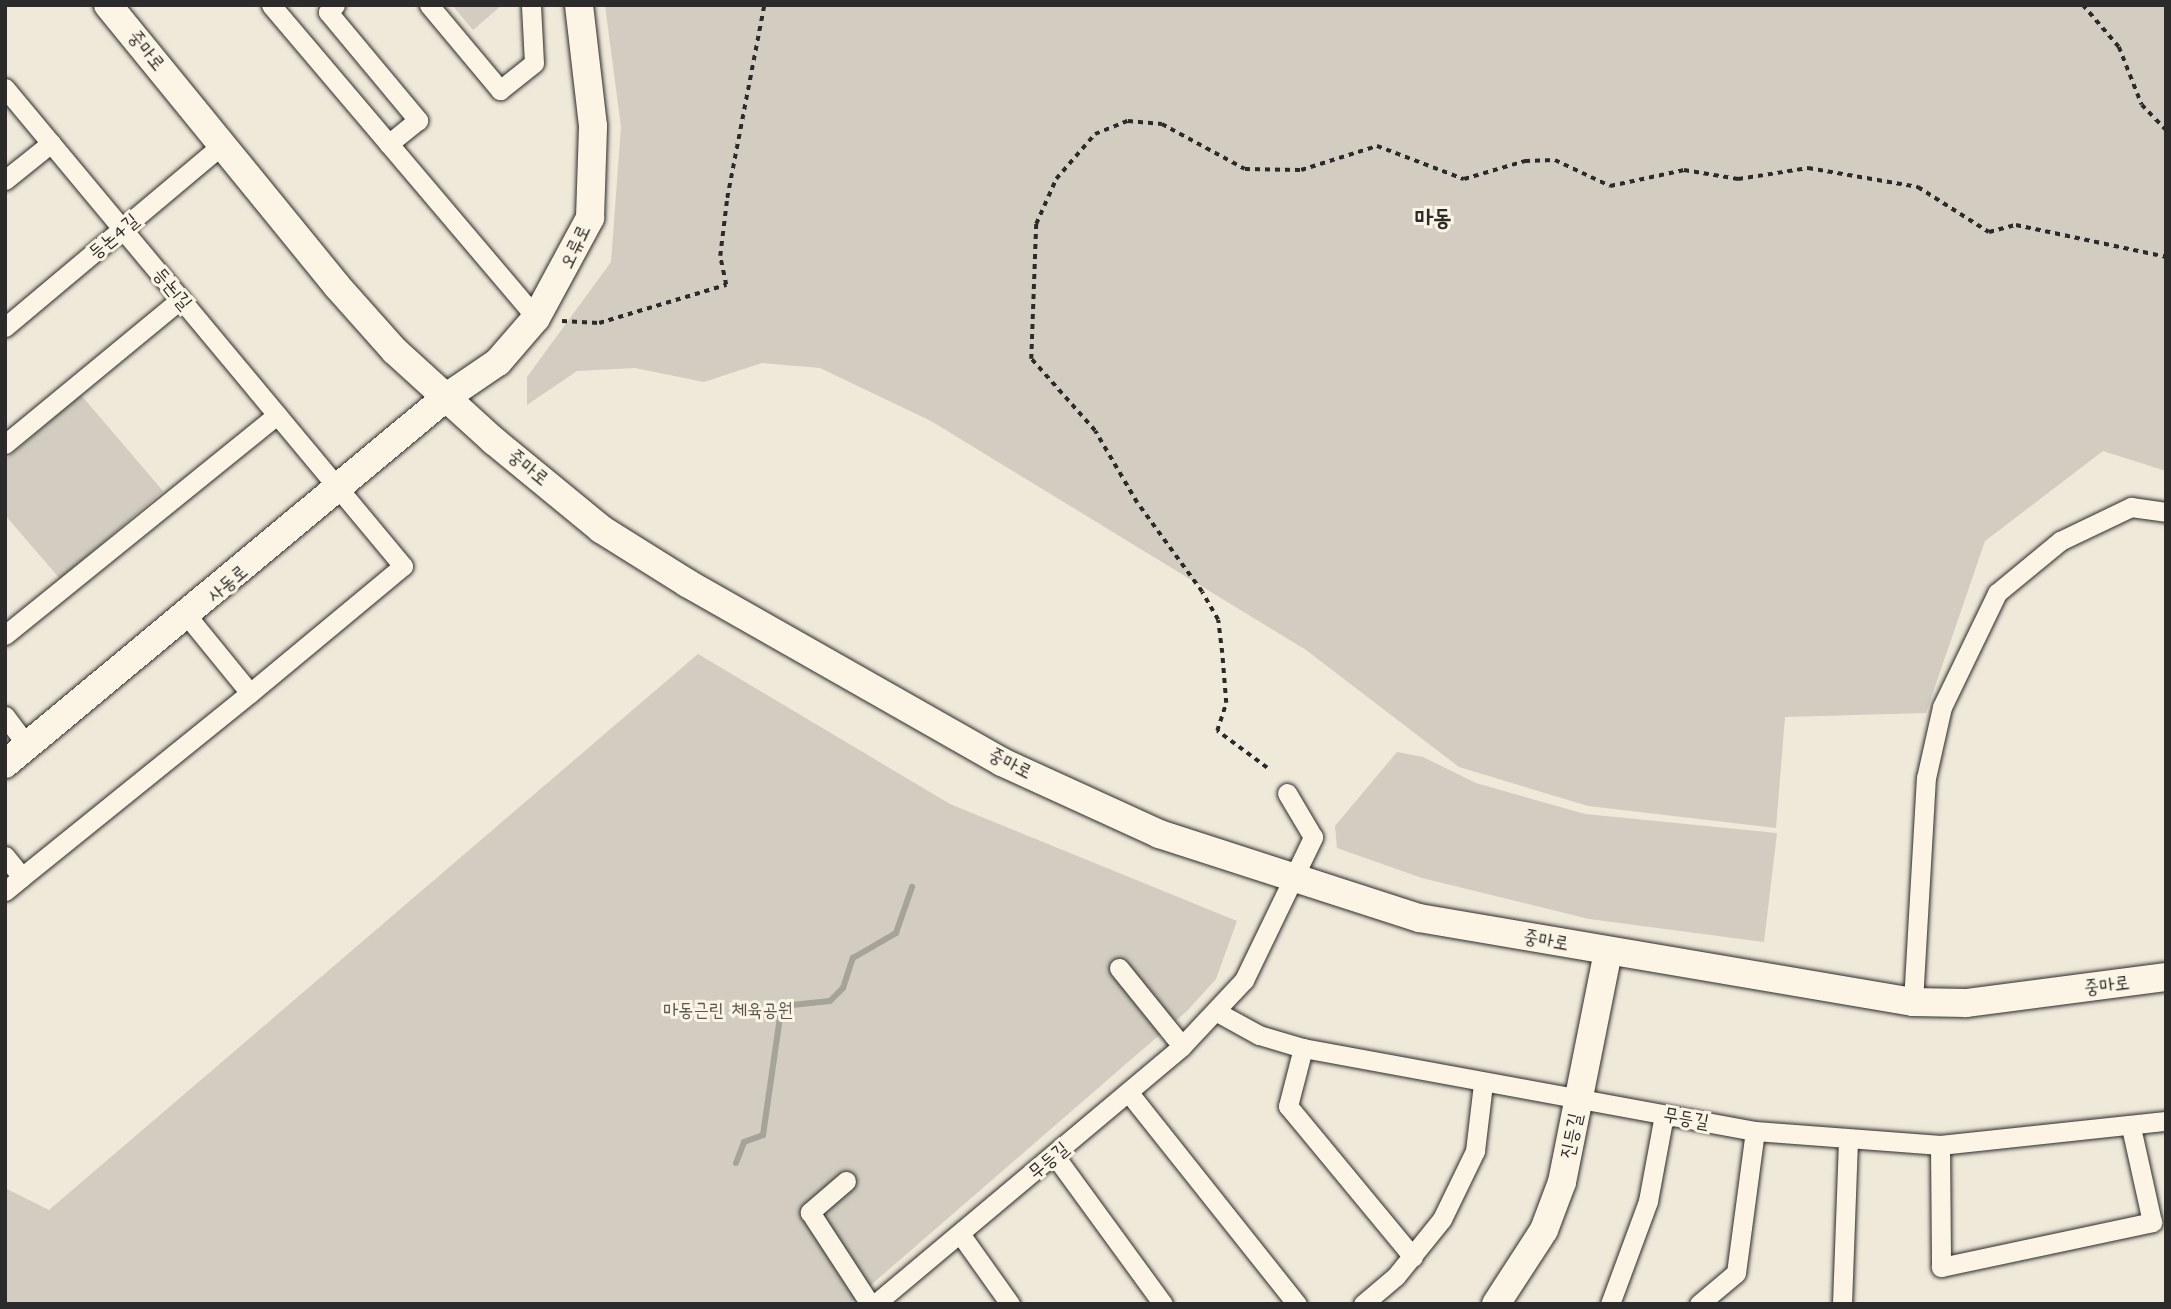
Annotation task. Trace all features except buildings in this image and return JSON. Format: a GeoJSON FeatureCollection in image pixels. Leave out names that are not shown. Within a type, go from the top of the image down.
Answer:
{"type":"FeatureCollection","features":[{"type":"Feature","properties":{"kind":"main road","name":"중마로"},"geometry":{"type":"LineString","coordinates":[[108,5],[335,284],[445,397],[601,528],[783,639],[1002,762],[1159,834],[1294,880],[1419,918],[1913,1002],[1966,1003],[2166,977]]}},
{"type":"Feature","properties":{"kind":"main road","name":"오류로"},"geometry":{"type":"LineString","coordinates":[[445,397],[498,362],[536,318],[590,218],[593,125],[579,5]]}},
{"type":"Feature","properties":{"kind":"main road","name":"사동로"},"geometry":{"type":"LineString","coordinates":[[5,764],[188,617],[340,490],[445,397]]}},
{"type":"Feature","properties":{"kind":"main road","name":"진등길"},"geometry":{"type":"LineString","coordinates":[[1496,1304],[1544,1230],[1579,1101],[1608,952]]}},
{"type":"Feature","properties":{"kind":"street"},"geometry":{"type":"LineString","coordinates":[[271,5],[536,318]]}},
{"type":"Feature","properties":{"kind":"street"},"geometry":{"type":"LineString","coordinates":[[335,5],[328,12],[418,120],[388,144]]}},
{"type":"Feature","properties":{"kind":"street"},"geometry":{"type":"LineString","coordinates":[[429,5],[500,90],[534,63],[531,5]]}},
{"type":"Feature","properties":{"kind":"street","name":"등논1길"},"geometry":{"type":"LineString","coordinates":[[5,88],[402,566],[250,693]]}},
{"type":"Feature","properties":{"kind":"street"},"geometry":{"type":"LineString","coordinates":[[5,180],[51,143]]}},
{"type":"Feature","properties":{"kind":"street","name":"등논4길"},"geometry":{"type":"LineString","coordinates":[[5,327],[222,145]]}},
{"type":"Feature","properties":{"kind":"street"},"geometry":{"type":"LineString","coordinates":[[5,444],[181,299]]}},
{"type":"Feature","properties":{"kind":"street"},"geometry":{"type":"LineString","coordinates":[[5,635],[277,415]]}},
{"type":"Feature","properties":{"kind":"street"},"geometry":{"type":"LineString","coordinates":[[1913,1002],[1926,778],[1942,707],[1997,593],[2060,541],[2131,507],[2166,512]]}},
{"type":"Feature","properties":{"kind":"street"},"geometry":{"type":"LineString","coordinates":[[5,891],[250,693],[188,617]]}},
{"type":"Feature","properties":{"kind":"street"},"geometry":{"type":"LineString","coordinates":[[5,716],[28,746]]}},
{"type":"Feature","properties":{"kind":"street","name":"무등길"},"geometry":{"type":"LineString","coordinates":[[875,1304],[1129,1093],[1217,1012],[1244,980],[1294,880],[1312,837],[1287,793]]}},
{"type":"Feature","properties":{"kind":"street"},"geometry":{"type":"LineString","coordinates":[[5,856],[22,877]]}},
{"type":"Feature","properties":{"kind":"street"},"geometry":{"type":"LineString","coordinates":[[1119,968],[1182,1046]]}},
{"type":"Feature","properties":{"kind":"street","name":"무등길"},"geometry":{"type":"LineString","coordinates":[[1217,1012],[1259,1035],[1303,1048],[1483,1084],[1755,1131],[1940,1145],[2131,1127],[2166,1121]]}},
{"type":"Feature","properties":{"kind":"street"},"geometry":{"type":"LineString","coordinates":[[1303,1048],[1288,1106],[1413,1257]]}},
{"type":"Feature","properties":{"kind":"street"},"geometry":{"type":"LineString","coordinates":[[1363,1304],[1413,1257],[1442,1219],[1475,1151],[1483,1084]]}},
{"type":"Feature","properties":{"kind":"street"},"geometry":{"type":"LineString","coordinates":[[1129,1093],[1297,1304]]}},
{"type":"Feature","properties":{"kind":"street"},"geometry":{"type":"LineString","coordinates":[[1610,1304],[1648,1201],[1664,1115]]}},
{"type":"Feature","properties":{"kind":"street"},"geometry":{"type":"LineString","coordinates":[[1940,1145],[1941,1267],[2152,1222],[2131,1127]]}},
{"type":"Feature","properties":{"kind":"street"},"geometry":{"type":"LineString","coordinates":[[1699,1304],[1736,1273],[1755,1131]]}},
{"type":"Feature","properties":{"kind":"street"},"geometry":{"type":"LineString","coordinates":[[1842,1304],[1848,1140]]}},
{"type":"Feature","properties":{"kind":"street"},"geometry":{"type":"LineString","coordinates":[[1055,1156],[1163,1304]]}},
{"type":"Feature","properties":{"kind":"street"},"geometry":{"type":"LineString","coordinates":[[846,1181],[810,1212],[870,1304]]}},
{"type":"Feature","properties":{"kind":"street"},"geometry":{"type":"LineString","coordinates":[[961,1235],[1010,1304]]}},
{"type":"Feature","properties":{"kind":"path"},"geometry":{"type":"LineString","coordinates":[[536,318],[599,323],[726,285],[720,256],[727,198],[764,5]]}},
{"type":"Feature","properties":{"kind":"path"},"geometry":{"type":"LineString","coordinates":[[2083,5],[2119,47],[2142,105],[2166,130]]}},
{"type":"Feature","properties":{"kind":"path"},"geometry":{"type":"LineString","coordinates":[[1267,768],[1217,731],[1226,703],[1221,642],[1218,620],[1202,592],[1136,503],[1095,431],[1031,359],[1036,224],[1056,179],[1095,134],[1128,121],[1162,124],[1245,169],[1301,170],[1377,146],[1464,179],[1545,160],[1610,186],[1684,170],[1738,180],[1808,168],[1918,187],[1989,232],[2016,225],[2166,257]]}},
{"type":"Feature","properties":{"kind":"green space"},"geometry":{"type":"Polygon","coordinates":[[[452,5],[502,5],[473,30],[452,5]]]}},
{"type":"Feature","properties":{"kind":"green space"},"geometry":{"type":"Polygon","coordinates":[[[605,5],[2166,5],[2166,471],[2103,451],[1985,541],[1926,713],[1785,717],[1776,828],[1588,806],[1459,767],[1306,650],[931,421],[820,368],[762,363],[704,382],[635,368],[577,371],[527,405],[527,377],[611,262],[621,127],[605,5]]]}},
{"type":"Feature","properties":{"kind":"green space"},"geometry":{"type":"Polygon","coordinates":[[[81,395],[163,491],[60,579],[5,515],[5,460],[81,395]]]}},
{"type":"Feature","properties":{"kind":"green space","name":"마동근린 체육공원"},"geometry":{"type":"Polygon","coordinates":[[[698,654],[950,804],[1237,921],[1216,979],[1187,1011],[849,1304],[5,1304],[5,1188],[49,1210],[698,654]]]}},
{"type":"Feature","properties":{"kind":"green space"},"geometry":{"type":"Polygon","coordinates":[[[1397,752],[1423,757],[1476,783],[1585,814],[1777,833],[1764,942],[1589,919],[1422,878],[1337,848],[1335,826],[1397,752]]]}},
{"type":"Feature","properties":{"kind":"waterway"},"geometry":{"type":"LineString","coordinates":[[736,1163],[744,1142],[763,1135],[780,1017],[792,1005],[830,1001],[843,988],[853,958],[896,933],[912,887]]}},
{"type":"Feature","properties":{"kind":"district","name":"마동"},"geometry":{"type":"Point","coordinates":[1433,218]}}]}
